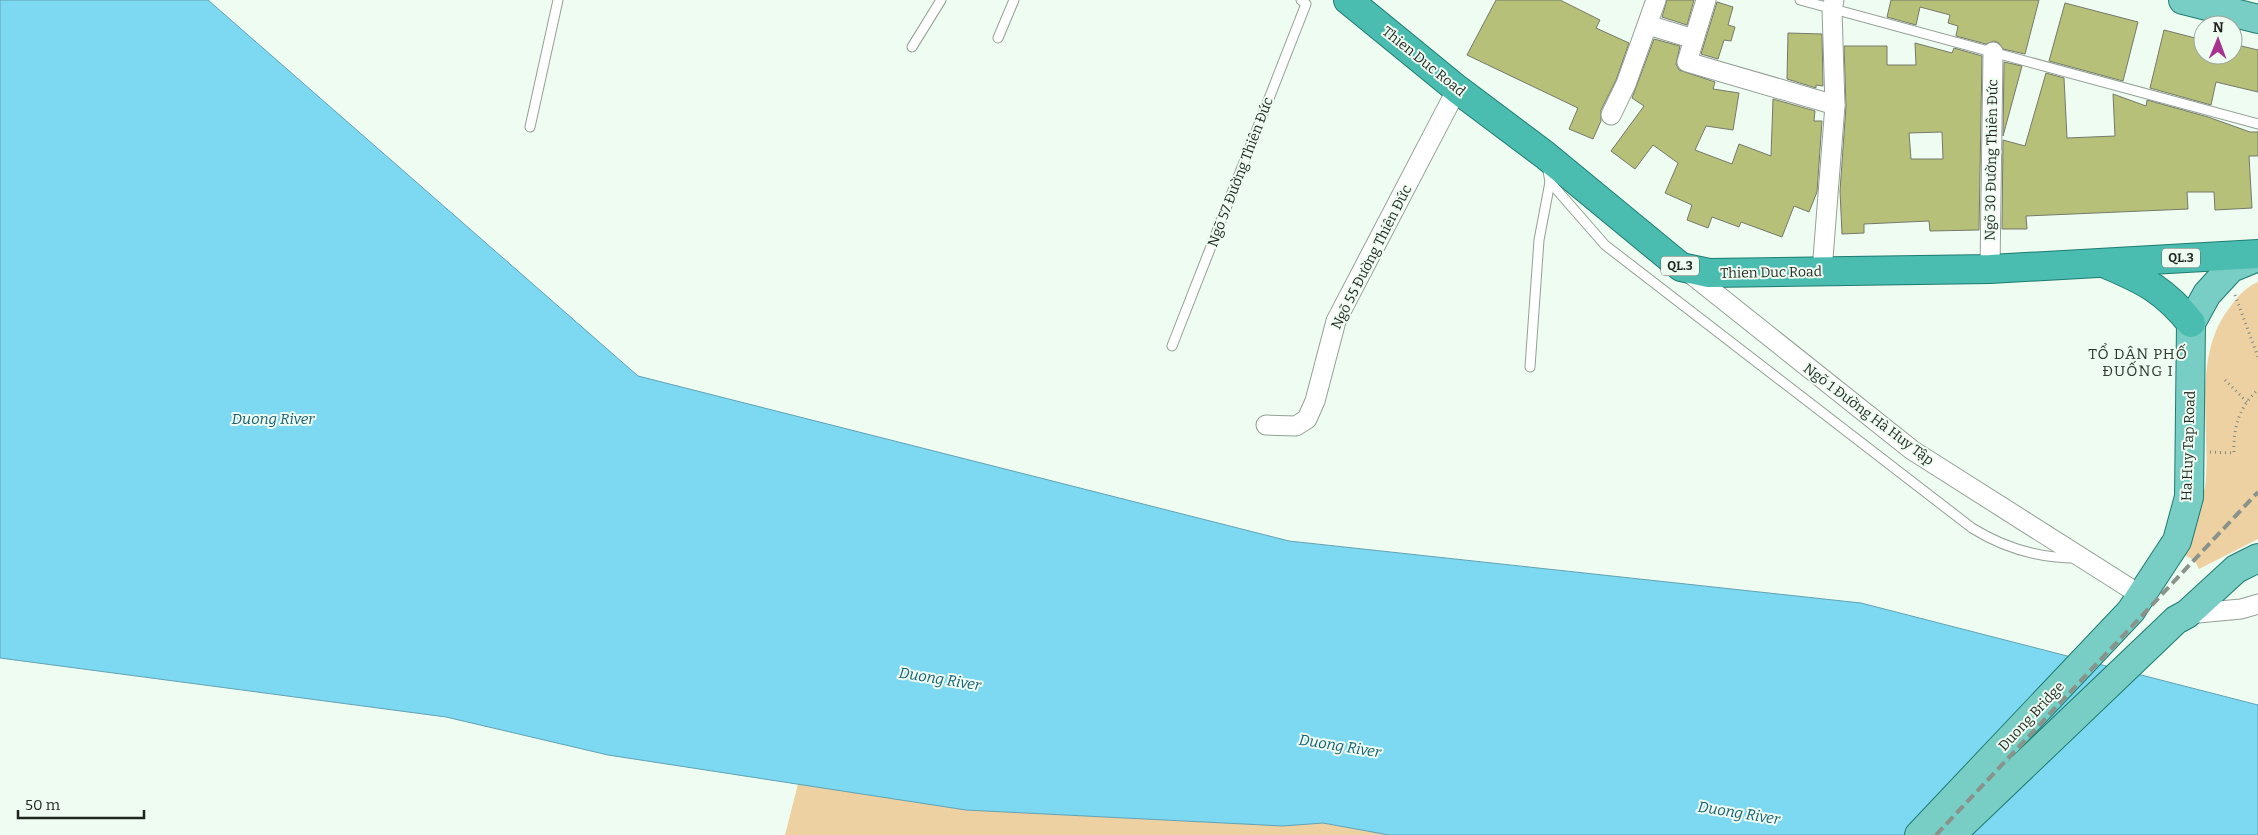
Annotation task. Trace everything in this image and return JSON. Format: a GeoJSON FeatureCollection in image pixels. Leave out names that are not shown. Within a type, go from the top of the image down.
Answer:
{"type":"FeatureCollection","features":[{"type":"Feature","properties":{"kind":"highway","name":"Thien Duc Road"},"geometry":{"type":"LineString","coordinates":[[1348,0],[1457,89],[1545,154],[1681,267],[1708,273],[1990,269],[2258,255]]}},
{"type":"Feature","properties":{"kind":"highway","name":"QL.3"},"geometry":{"type":"LineString","coordinates":[[2105,263],[2157,289],[2174,302],[2191,323]]}},
{"type":"Feature","properties":{"kind":"main road"},"geometry":{"type":"LineString","coordinates":[[2183,0],[2258,19]]}},
{"type":"Feature","properties":{"kind":"main road","name":"Ha Huy Tap Road"},"geometry":{"type":"LineString","coordinates":[[2142,596],[2177,541],[2189,497],[2191,323],[2206,294],[2231,268],[2258,255]]}},
{"type":"Feature","properties":{"kind":"main road"},"geometry":{"type":"LineString","coordinates":[[2181,617],[2236,569],[2258,558]]}},
{"type":"Feature","properties":{"kind":"main road","name":"Duong Bridge"},"geometry":{"type":"LineString","coordinates":[[1919,835],[2131,611],[2142,596]]}},
{"type":"Feature","properties":{"kind":"main road","name":"Duong Bridge"},"geometry":{"type":"LineString","coordinates":[[1951,835],[2181,617]]}},
{"type":"Feature","properties":{"kind":"street"},"geometry":{"type":"LineString","coordinates":[[1611,116],[1626,84],[1656,0]]}},
{"type":"Feature","properties":{"kind":"street"},"geometry":{"type":"LineString","coordinates":[[1706,0],[1687,62],[1835,105]]}},
{"type":"Feature","properties":{"kind":"street"},"geometry":{"type":"LineString","coordinates":[[1822,271],[1835,105],[1833,5]]}},
{"type":"Feature","properties":{"kind":"street"},"geometry":{"type":"LineString","coordinates":[[1648,25],[1694,39]]}},
{"type":"Feature","properties":{"kind":"street","name":"Ngõ 30 Đường Thiên Đức"},"geometry":{"type":"LineString","coordinates":[[1990,269],[1993,52]]}},
{"type":"Feature","properties":{"kind":"street","name":"Ngõ 55 Đường Thiên Đức"},"geometry":{"type":"LineString","coordinates":[[1266,425],[1296,426],[1307,419],[1315,400],[1336,321],[1457,89]]}},
{"type":"Feature","properties":{"kind":"street","name":"Ngõ 1 Đường Hà Huy Tập"},"geometry":{"type":"LineString","coordinates":[[1681,267],[1912,450],[2142,596]]}},
{"type":"Feature","properties":{"kind":"street"},"geometry":{"type":"LineString","coordinates":[[2181,617],[2241,609],[2258,604]]}},
{"type":"Feature","properties":{"kind":"lane"},"geometry":{"type":"LineString","coordinates":[[530,127],[558,0]]}},
{"type":"Feature","properties":{"kind":"lane"},"geometry":{"type":"LineString","coordinates":[[912,47],[941,0]]}},
{"type":"Feature","properties":{"kind":"lane"},"geometry":{"type":"LineString","coordinates":[[998,38],[1014,0]]}},
{"type":"Feature","properties":{"kind":"lane","name":"Ngõ 57 Đường Thiên Đức"},"geometry":{"type":"LineString","coordinates":[[1172,346],[1306,4],[1302,0]]}},
{"type":"Feature","properties":{"kind":"lane"},"geometry":{"type":"LineString","coordinates":[[1800,0],[1833,5],[1993,52],[2258,124]]}},
{"type":"Feature","properties":{"kind":"lane"},"geometry":{"type":"LineString","coordinates":[[1530,367],[1539,240],[1550,182],[1545,154]]}},
{"type":"Feature","properties":{"kind":"lane"},"geometry":{"type":"LineString","coordinates":[[1550,182],[1605,245],[1972,528],[2000,543],[2040,556],[2082,558]]}},
{"type":"Feature","properties":{"kind":"path"},"geometry":{"type":"LineString","coordinates":[[2234,292],[2258,357]]}},
{"type":"Feature","properties":{"kind":"path"},"geometry":{"type":"LineString","coordinates":[[2225,380],[2247,402]]}},
{"type":"Feature","properties":{"kind":"path"},"geometry":{"type":"LineString","coordinates":[[2208,452],[2234,453],[2233,438],[2242,408],[2258,390]]}},
{"type":"Feature","properties":{"kind":"shaded area"},"geometry":{"type":"Polygon","coordinates":[[[2258,282],[2258,539],[2199,569],[2195,561],[2183,554],[2200,494],[2205,488],[2205,395],[2210,349],[2218,327],[2230,307],[2242,292],[2258,282]]]}},
{"type":"Feature","properties":{"kind":"shaded area"},"geometry":{"type":"Polygon","coordinates":[[[798,784],[966,810],[1283,826],[1323,823],[1389,835],[785,835],[798,784]]]}},
{"type":"Feature","properties":{"kind":"water","name":"Duong River"},"geometry":{"type":"Polygon","coordinates":[[[0,0],[208,0],[638,376],[1289,541],[1861,603],[2258,705],[2258,835],[1389,835],[1323,823],[1283,826],[966,810],[608,755],[446,717],[0,658],[0,0]]]}},
{"type":"Feature","properties":{"kind":"building"},"geometry":{"type":"Polygon","coordinates":[[[1496,0],[1560,0],[1600,20],[1596,28],[1629,43],[1616,80],[1601,110],[1601,121],[1593,139],[1569,129],[1578,108],[1467,55],[1496,0]]]}},
{"type":"Feature","properties":{"kind":"building"},"geometry":{"type":"Polygon","coordinates":[[[1667,0],[1694,0],[1687,25],[1662,17],[1667,0]]]}},
{"type":"Feature","properties":{"kind":"building"},"geometry":{"type":"Polygon","coordinates":[[[1891,0],[2039,0],[2025,54],[2003,49],[1999,43],[1994,41],[1986,44],[1956,36],[1958,26],[1948,23],[1950,15],[1920,7],[1916,25],[1887,17],[1891,0]]]}},
{"type":"Feature","properties":{"kind":"building"},"geometry":{"type":"Polygon","coordinates":[[[1717,2],[1733,7],[1728,25],[1735,27],[1731,41],[1724,40],[1718,59],[1701,54],[1717,2]]]}},
{"type":"Feature","properties":{"kind":"building"},"geometry":{"type":"Polygon","coordinates":[[[2065,3],[2138,22],[2123,81],[2049,61],[2065,3]]]}},
{"type":"Feature","properties":{"kind":"building"},"geometry":{"type":"Polygon","coordinates":[[[2164,30],[2193,37],[2193,65],[2243,65],[2243,46],[2258,50],[2258,92],[2216,82],[2211,105],[2150,88],[2164,30]]]}},
{"type":"Feature","properties":{"kind":"building"},"geometry":{"type":"Polygon","coordinates":[[[1788,33],[1822,34],[1823,86],[1816,85],[1816,88],[1787,79],[1788,33]]]}},
{"type":"Feature","properties":{"kind":"building"},"geometry":{"type":"Polygon","coordinates":[[[1654,39],[1680,46],[1676,64],[1679,70],[1715,82],[1713,89],[1739,93],[1733,130],[1706,126],[1695,150],[1732,164],[1739,144],[1771,156],[1773,99],[1815,111],[1814,121],[1822,121],[1817,192],[1809,212],[1794,206],[1782,237],[1741,222],[1739,227],[1712,217],[1708,228],[1687,220],[1692,205],[1665,193],[1678,163],[1653,145],[1635,169],[1611,151],[1644,106],[1632,98],[1654,39]]]}},
{"type":"Feature","properties":{"kind":"building"},"geometry":{"type":"Polygon","coordinates":[[[1915,43],[1952,53],[1954,48],[1982,56],[1979,230],[1930,231],[1929,221],[1864,224],[1864,233],[1842,234],[1840,191],[1846,106],[1844,46],[1887,46],[1887,65],[1916,65],[1915,43]],[[1942,132],[1909,133],[1911,159],[1943,159],[1942,132]]]}},
{"type":"Feature","properties":{"kind":"building"},"geometry":{"type":"Polygon","coordinates":[[[2004,62],[2022,66],[2003,136],[2004,62]]]}},
{"type":"Feature","properties":{"kind":"building"},"geometry":{"type":"Polygon","coordinates":[[[2046,73],[2064,78],[2067,138],[2115,136],[2113,94],[2146,106],[2147,100],[2208,117],[2250,132],[2258,132],[2258,156],[2249,156],[2252,208],[2215,210],[2214,192],[2187,192],[2188,209],[2026,216],[2027,229],[2002,229],[2003,140],[2025,146],[2046,73]]]}},
{"type":"Feature","properties":{"kind":"railway"},"geometry":{"type":"LineString","coordinates":[[1936,835],[2258,492]]}},
{"type":"Feature","properties":{"kind":"district","name":"TỔ DÂN PHỐ ĐUỐNG I"},"geometry":{"type":"Point","coordinates":[2138,362]}}]}
